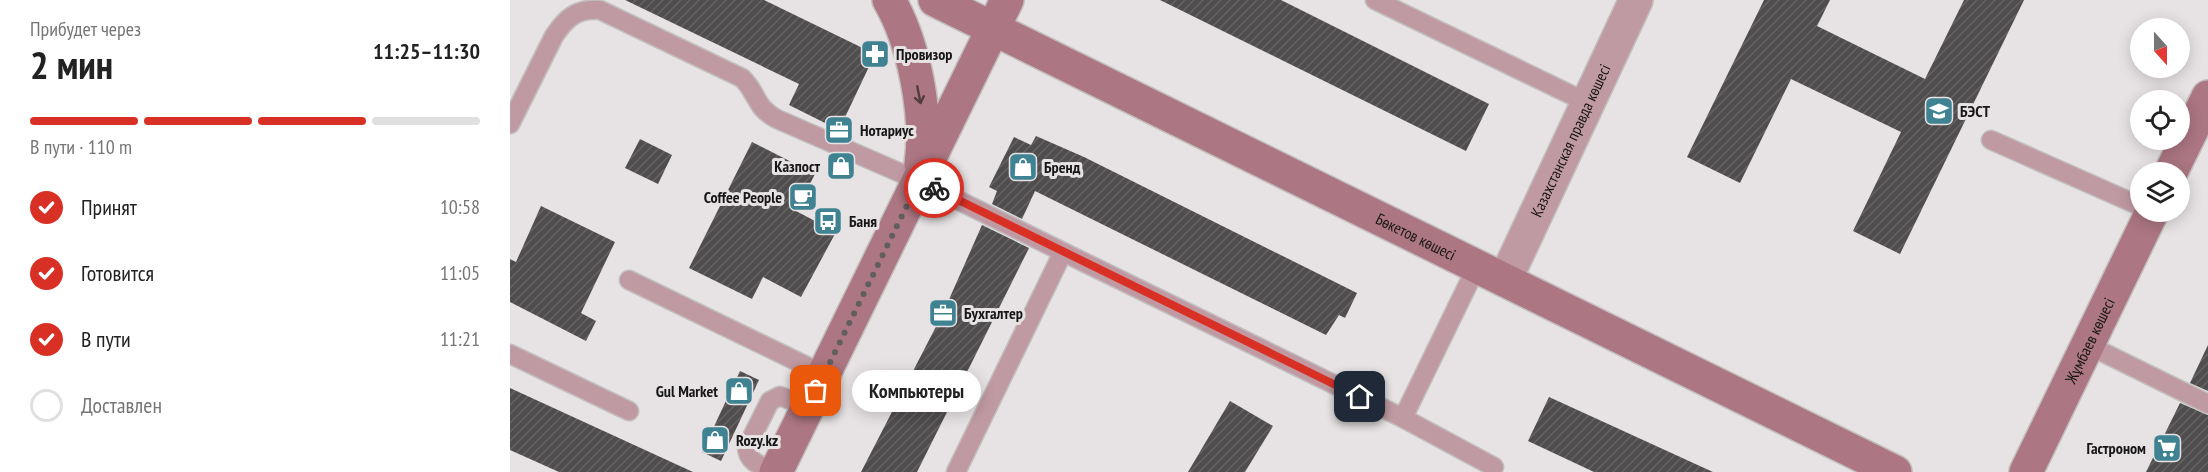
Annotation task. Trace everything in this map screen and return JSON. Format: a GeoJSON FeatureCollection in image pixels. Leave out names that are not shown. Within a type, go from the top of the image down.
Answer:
{"type":"FeatureCollection","features":[{"type":"Feature","properties":{"kind":"main road"},"geometry":{"type":"LineString","coordinates":[[889,0],[897,14],[907,44],[922,107],[924,136],[919,181]]}},
{"type":"Feature","properties":{"kind":"main road","name":"Бөкетов көшесі"},"geometry":{"type":"LineString","coordinates":[[935,0],[1000,14],[1491,273],[1895,472]]}},
{"type":"Feature","properties":{"kind":"main road"},"geometry":{"type":"LineString","coordinates":[[776,472],[1000,14]]}},
{"type":"Feature","properties":{"kind":"main road"},"geometry":{"type":"LineString","coordinates":[[2176,162],[2208,97]]}},
{"type":"Feature","properties":{"kind":"main road","name":"Жұмбаев көшесі"},"geometry":{"type":"LineString","coordinates":[[2026,472],[2147,222]]}},
{"type":"Feature","properties":{"kind":"street","name":"Казахстанская правда көшесі"},"geometry":{"type":"LineString","coordinates":[[1491,273],[1588,103],[1636,0]]}},
{"type":"Feature","properties":{"kind":"lane"},"geometry":{"type":"LineString","coordinates":[[1375,0],[1588,103]]}},
{"type":"Feature","properties":{"kind":"lane"},"geometry":{"type":"LineString","coordinates":[[510,124],[554,36],[564,22],[574,13],[588,9],[600,10],[742,78],[748,84],[759,106],[771,116],[919,181],[1403,418],[1494,467]]}},
{"type":"Feature","properties":{"kind":"lane"},"geometry":{"type":"LineString","coordinates":[[1991,140],[2130,202]]}},
{"type":"Feature","properties":{"kind":"lane"},"geometry":{"type":"LineString","coordinates":[[956,472],[1063,252]]}},
{"type":"Feature","properties":{"kind":"lane"},"geometry":{"type":"LineString","coordinates":[[1403,418],[1491,273]]}},
{"type":"Feature","properties":{"kind":"lane"},"geometry":{"type":"LineString","coordinates":[[629,280],[823,374]]}},
{"type":"Feature","properties":{"kind":"lane"},"geometry":{"type":"LineString","coordinates":[[2088,345],[2208,404]]}},
{"type":"Feature","properties":{"kind":"lane"},"geometry":{"type":"LineString","coordinates":[[510,354],[629,411]]}},
{"type":"Feature","properties":{"kind":"building"},"geometry":{"type":"Polygon","coordinates":[[[625,0],[764,0],[875,54],[839,130],[789,105],[799,84],[625,0]]]}},
{"type":"Feature","properties":{"kind":"building"},"geometry":{"type":"Polygon","coordinates":[[[1160,0],[1281,0],[1489,104],[1466,151],[1160,0]]]}},
{"type":"Feature","properties":{"kind":"building"},"geometry":{"type":"Polygon","coordinates":[[[1764,0],[1830,0],[1817,26],[1925,79],[1964,0],[2024,0],[1900,254],[1853,231],[1901,132],[1791,79],[1740,183],[1687,157],[1764,0]]]}},
{"type":"Feature","properties":{"kind":"building"},"geometry":{"type":"Polygon","coordinates":[[[1036,136],[1084,157],[1357,293],[1345,318],[1339,315],[1326,335],[1035,191],[1022,219],[992,204],[997,191],[989,187],[1014,137],[1031,145],[1036,136]]]}},
{"type":"Feature","properties":{"kind":"building"},"geometry":{"type":"Polygon","coordinates":[[[640,139],[672,155],[658,184],[625,168],[640,139]]]}},
{"type":"Feature","properties":{"kind":"building"},"geometry":{"type":"Polygon","coordinates":[[[752,142],[815,174],[796,211],[836,232],[801,297],[763,277],[752,299],[689,268],[752,142]]]}},
{"type":"Feature","properties":{"kind":"building"},"geometry":{"type":"Polygon","coordinates":[[[541,206],[615,242],[581,313],[596,321],[586,341],[510,302],[510,259],[516,262],[541,206]]]}},
{"type":"Feature","properties":{"kind":"building"},"geometry":{"type":"Polygon","coordinates":[[[982,225],[1029,248],[917,472],[861,472],[943,313],[982,225]]]}},
{"type":"Feature","properties":{"kind":"building"},"geometry":{"type":"Polygon","coordinates":[[[2208,345],[2208,391],[2190,383],[2208,345]]]}},
{"type":"Feature","properties":{"kind":"building"},"geometry":{"type":"Polygon","coordinates":[[[740,371],[759,380],[721,461],[702,452],[740,371]]]}},
{"type":"Feature","properties":{"kind":"building"},"geometry":{"type":"Polygon","coordinates":[[[510,388],[693,472],[559,472],[510,450],[510,388]]]}},
{"type":"Feature","properties":{"kind":"building"},"geometry":{"type":"Polygon","coordinates":[[[1549,397],[1713,472],[1594,472],[1528,441],[1549,397]]]}},
{"type":"Feature","properties":{"kind":"building"},"geometry":{"type":"Polygon","coordinates":[[[1230,401],[1273,426],[1245,472],[1188,472],[1230,401]]]}},
{"type":"Feature","properties":{"kind":"building"},"geometry":{"type":"Polygon","coordinates":[[[2180,403],[2208,415],[2208,472],[2146,472],[2180,403]]]}},
{"type":"Feature","properties":{"kind":"way so far"},"geometry":{"type":"LineString","coordinates":[[816,391],[919,181],[934,188]]}},
{"type":"Feature","properties":{"kind":"place","name":"Провизор"},"geometry":{"type":"Point","coordinates":[875,54]}},
{"type":"Feature","properties":{"kind":"place","name":"БЭСТ"},"geometry":{"type":"Point","coordinates":[1939,111]}},
{"type":"Feature","properties":{"kind":"place","name":"Нотариус"},"geometry":{"type":"Point","coordinates":[839,130]}},
{"type":"Feature","properties":{"kind":"place","name":"Казпост"},"geometry":{"type":"Point","coordinates":[841,166]}},
{"type":"Feature","properties":{"kind":"place","name":"Бренд"},"geometry":{"type":"Point","coordinates":[1023,167]}},
{"type":"Feature","properties":{"kind":"place","name":"Coffee People"},"geometry":{"type":"Point","coordinates":[803,197]}},
{"type":"Feature","properties":{"kind":"place","name":"Баня"},"geometry":{"type":"Point","coordinates":[828,221]}},
{"type":"Feature","properties":{"kind":"place","name":"Бухгалтер"},"geometry":{"type":"Point","coordinates":[943,313]}},
{"type":"Feature","properties":{"kind":"place","name":"Gul Market"},"geometry":{"type":"Point","coordinates":[739,391]}},
{"type":"Feature","properties":{"kind":"place","name":"Компьютеры"},"geometry":{"type":"Point","coordinates":[816,391]}},
{"type":"Feature","properties":{"kind":"place","name":"Rozy.kz"},"geometry":{"type":"Point","coordinates":[715,440]}},
{"type":"Feature","properties":{"kind":"place","name":"Гастроном"},"geometry":{"type":"Point","coordinates":[2167,448]}},
{"type":"Feature","properties":{"kind":"route"},"geometry":{"type":"LineString","coordinates":[[934,188],[1360,397]]}}]}
